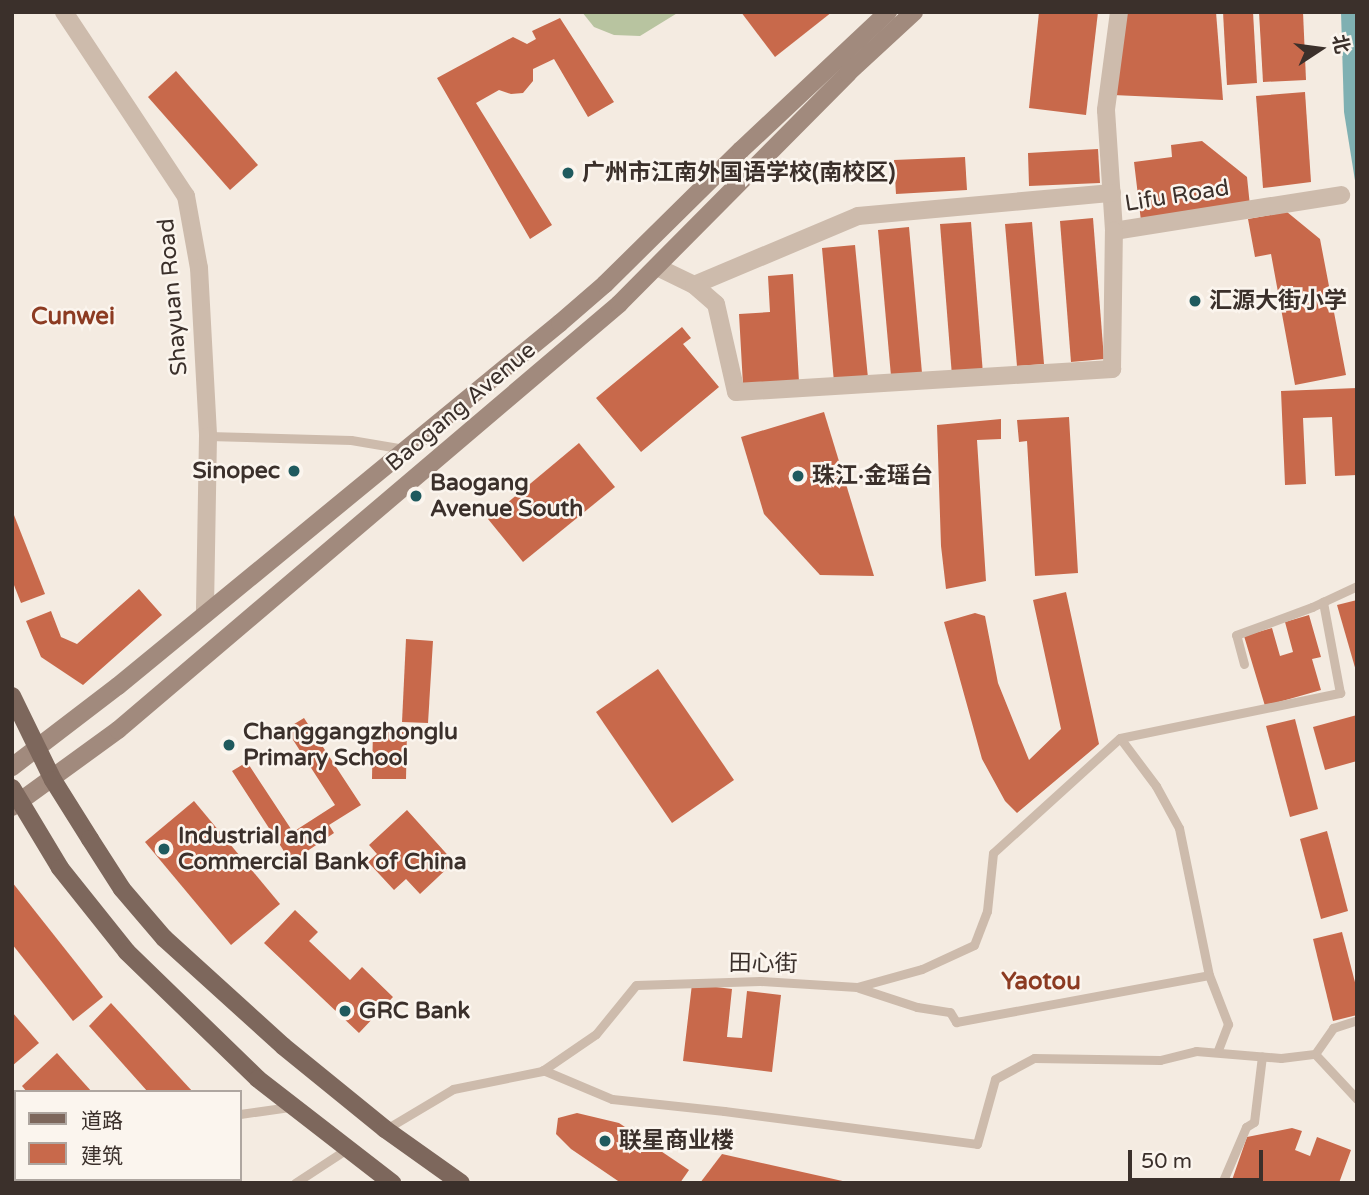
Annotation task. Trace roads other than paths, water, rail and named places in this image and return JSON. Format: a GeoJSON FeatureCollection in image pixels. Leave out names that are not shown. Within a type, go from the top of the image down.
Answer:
{"type":"FeatureCollection","features":[{"type":"Feature","properties":{"kind":"main road","name":"Baogang Avenue"},"geometry":{"type":"LineString","coordinates":[[12,767],[205,614],[604,284],[888,12]]}},
{"type":"Feature","properties":{"kind":"main road","name":"Baogang Avenue"},"geometry":{"type":"LineString","coordinates":[[15,799],[53,780],[118,730],[619,304],[848,73],[914,12]]}},
{"type":"Feature","properties":{"kind":"main road"},"geometry":{"type":"LineString","coordinates":[[12,696],[53,780],[122,889],[164,938],[282,1046],[385,1129],[461,1183]]}},
{"type":"Feature","properties":{"kind":"main road"},"geometry":{"type":"LineString","coordinates":[[15,799],[60,868],[127,952],[290,1107],[392,1183]]}},
{"type":"Feature","properties":{"kind":"street","name":"Shayuan Road"},"geometry":{"type":"LineString","coordinates":[[64,12],[186,195],[199,268],[208,436],[205,614]]}},
{"type":"Feature","properties":{"kind":"street","name":"Lifu Road"},"geometry":{"type":"LineString","coordinates":[[1119,12],[1106,110],[1114,231],[1341,195]]}},
{"type":"Feature","properties":{"kind":"street"},"geometry":{"type":"LineString","coordinates":[[694,285],[859,216],[1112,193]]}},
{"type":"Feature","properties":{"kind":"street"},"geometry":{"type":"LineString","coordinates":[[657,267],[694,285],[716,304],[736,392],[1112,369],[1114,231]]}},
{"type":"Feature","properties":{"kind":"lane"},"geometry":{"type":"LineString","coordinates":[[208,436],[351,440],[405,449]]}},
{"type":"Feature","properties":{"kind":"lane"},"geometry":{"type":"LineString","coordinates":[[1244,664],[1236,635],[1357,586]]}},
{"type":"Feature","properties":{"kind":"lane"},"geometry":{"type":"LineString","coordinates":[[1217,1052],[1228,1024],[1209,975],[1179,828],[1156,786],[1119,738],[1340,693],[1323,602]]}},
{"type":"Feature","properties":{"kind":"lane","name":"田心街"},"geometry":{"type":"LineString","coordinates":[[385,1129],[453,1089],[543,1070],[596,1034],[636,985],[760,981],[857,987],[922,969],[974,945],[987,911],[993,853],[1119,738]]}},
{"type":"Feature","properties":{"kind":"lane"},"geometry":{"type":"LineString","coordinates":[[857,987],[917,1007],[950,1012],[956,1022],[1209,975]]}},
{"type":"Feature","properties":{"kind":"lane"},"geometry":{"type":"LineString","coordinates":[[543,1070],[612,1099],[977,1144],[995,1079],[1034,1058],[1160,1060],[1196,1051],[1281,1058],[1315,1054],[1333,1028],[1357,1020]]}},
{"type":"Feature","properties":{"kind":"lane"},"geometry":{"type":"LineString","coordinates":[[1315,1054],[1357,1099]]}},
{"type":"Feature","properties":{"kind":"lane"},"geometry":{"type":"LineString","coordinates":[[1223,1183],[1246,1127],[1254,1122],[1262,1056]]}},
{"type":"Feature","properties":{"kind":"lane"},"geometry":{"type":"LineString","coordinates":[[242,1114],[290,1107]]}},
{"type":"Feature","properties":{"kind":"lane"},"geometry":{"type":"LineString","coordinates":[[295,1183],[347,1149]]}},
{"type":"Feature","properties":{"kind":"water"},"geometry":{"type":"Polygon","coordinates":[[[1341,12],[1357,12],[1357,193],[1344,112],[1341,12]]]}},
{"type":"Feature","properties":{"kind":"place","name":"广州市江南外国语学校(南校区)"},"geometry":{"type":"Point","coordinates":[568,173]}},
{"type":"Feature","properties":{"kind":"place","name":"汇源大街小学"},"geometry":{"type":"Point","coordinates":[1195,301]}},
{"type":"Feature","properties":{"kind":"place","name":"Sinopec"},"geometry":{"type":"Point","coordinates":[294,471]}},
{"type":"Feature","properties":{"kind":"place","name":"珠江·金瑶台"},"geometry":{"type":"Point","coordinates":[798,476]}},
{"type":"Feature","properties":{"kind":"place","name":"Baogang Avenue South"},"geometry":{"type":"Point","coordinates":[416,496]}},
{"type":"Feature","properties":{"kind":"place","name":"Changgangzhonglu Primary School"},"geometry":{"type":"Point","coordinates":[229,745]}},
{"type":"Feature","properties":{"kind":"place","name":"Industrial and Commercial Bank of China"},"geometry":{"type":"Point","coordinates":[164,849]}},
{"type":"Feature","properties":{"kind":"place","name":"GRC Bank"},"geometry":{"type":"Point","coordinates":[345,1011]}},
{"type":"Feature","properties":{"kind":"place","name":"联星商业楼"},"geometry":{"type":"Point","coordinates":[605,1141]}},
{"type":"Feature","properties":{"kind":"district","name":"Cunwei"},"geometry":{"type":"Point","coordinates":[73,317]}},
{"type":"Feature","properties":{"kind":"district","name":"Yaotou"},"geometry":{"type":"Point","coordinates":[1041,982]}}]}
